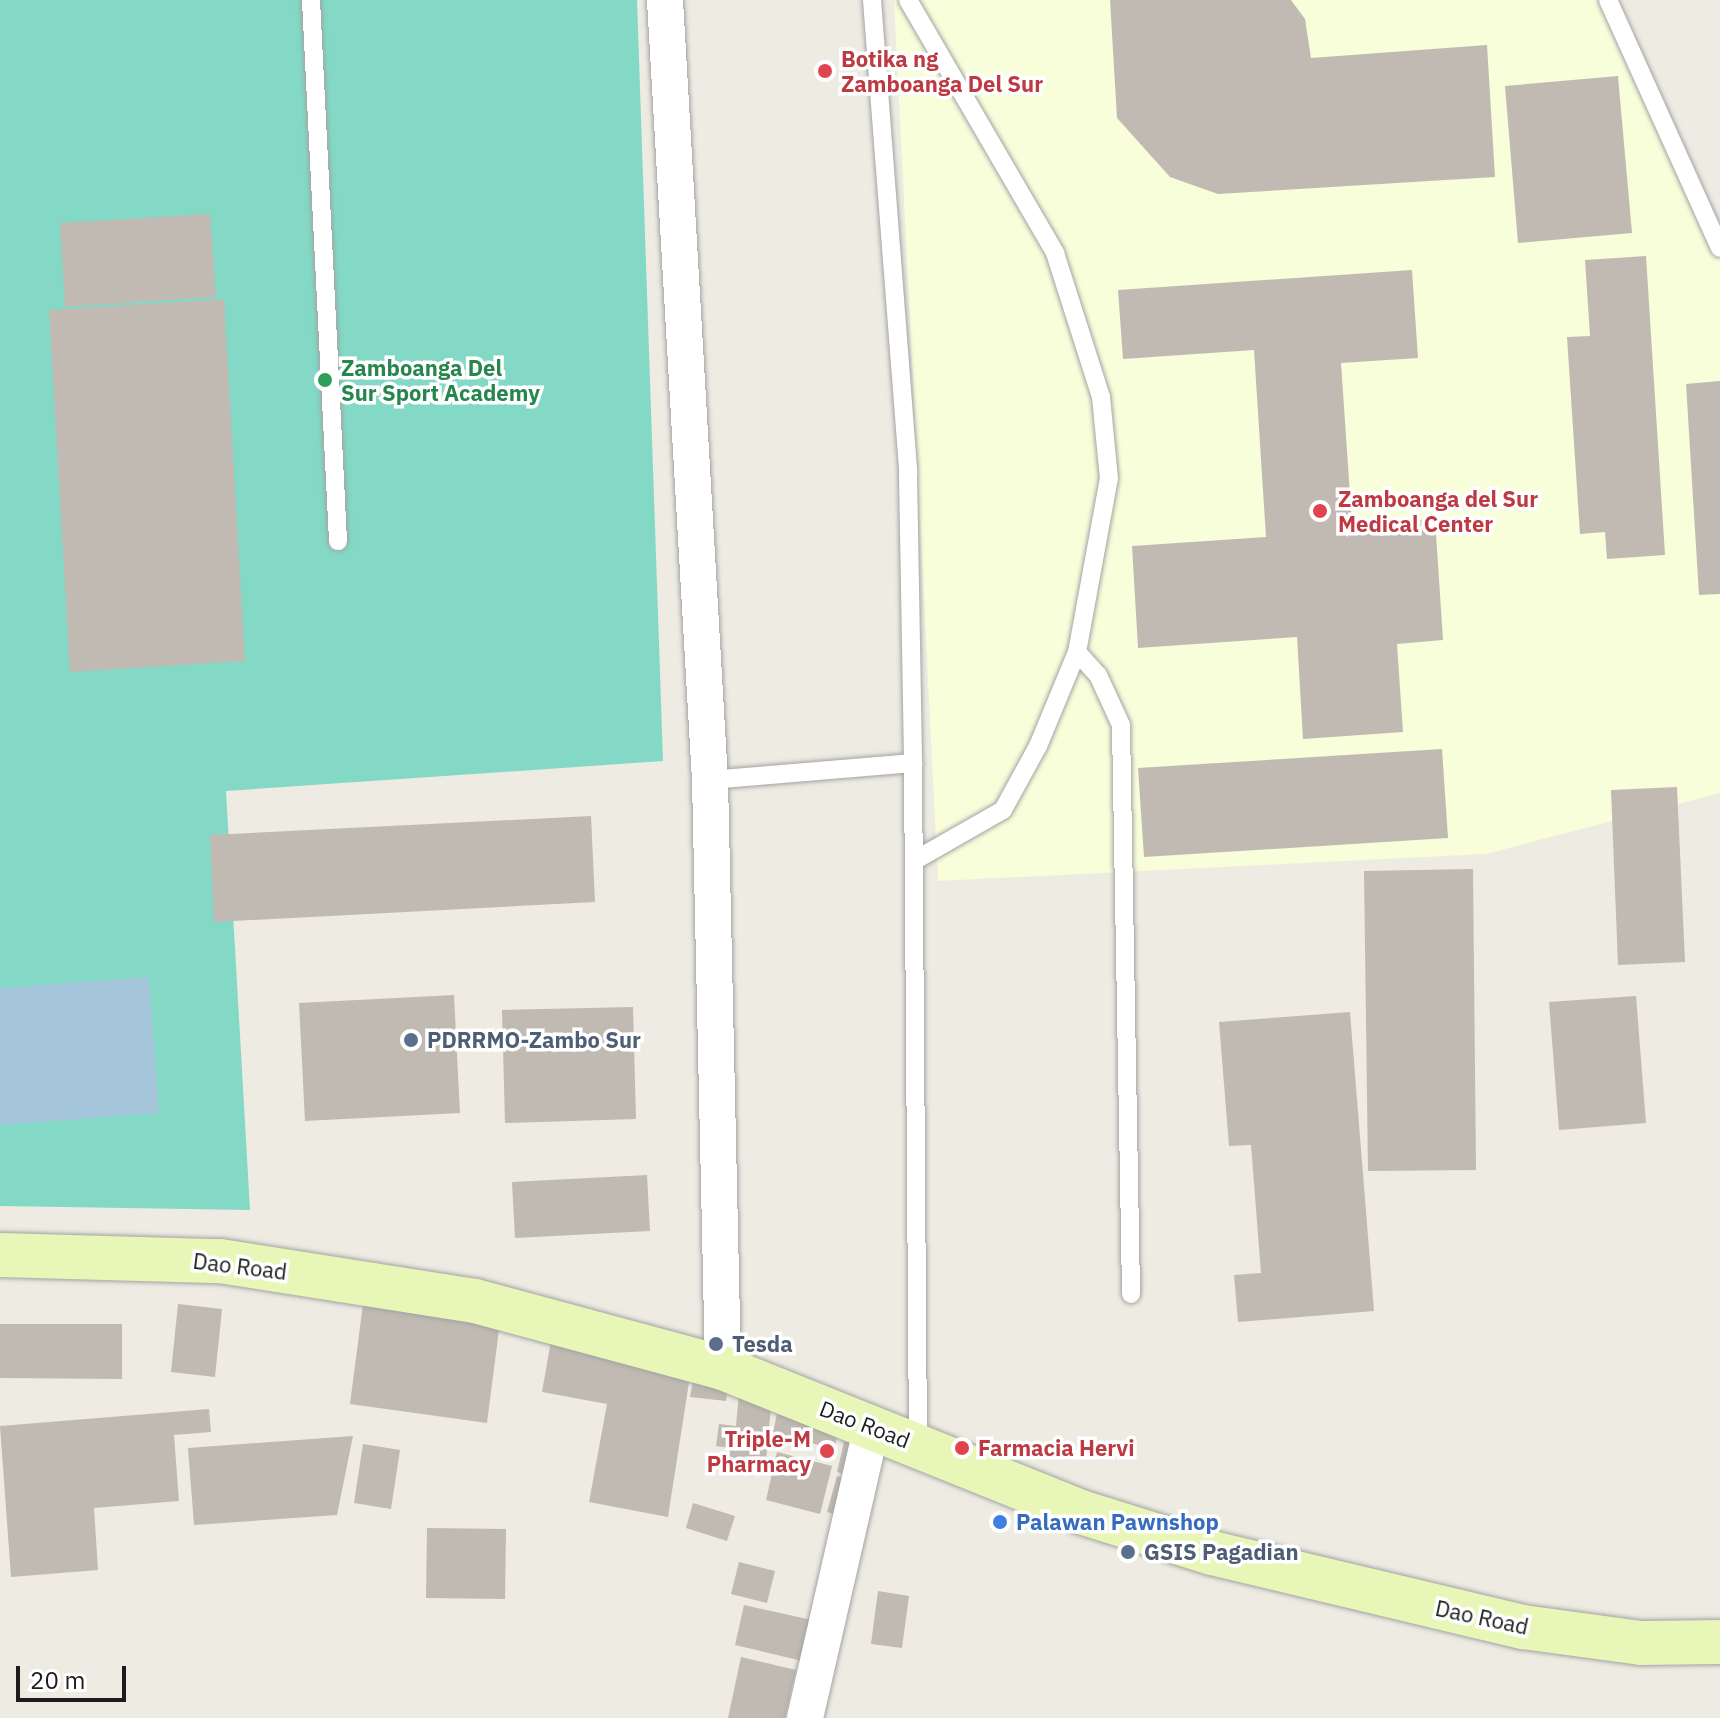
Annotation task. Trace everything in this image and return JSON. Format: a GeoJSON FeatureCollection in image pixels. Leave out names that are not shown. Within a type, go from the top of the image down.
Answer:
{"type":"FeatureCollection","features":[{"type":"Feature","properties":{"kind":"street"},"geometry":{"type":"LineString","coordinates":[[665,0],[710,780],[723,1368]]}},
{"type":"Feature","properties":{"kind":"street","name":"Dao Road"},"geometry":{"type":"LineString","coordinates":[[0,1255],[220,1261],[475,1301],[723,1368],[872,1425],[1078,1511],[1368,1593],[1523,1627],[1641,1643],[1720,1642]]}},
{"type":"Feature","properties":{"kind":"street"},"geometry":{"type":"LineString","coordinates":[[805,1718],[872,1425]]}},
{"type":"Feature","properties":{"kind":"lane"},"geometry":{"type":"LineString","coordinates":[[311,0],[338,541]]}},
{"type":"Feature","properties":{"kind":"lane"},"geometry":{"type":"LineString","coordinates":[[872,0],[908,473],[913,763],[919,858],[918,1444]]}},
{"type":"Feature","properties":{"kind":"lane"},"geometry":{"type":"LineString","coordinates":[[908,0],[1024,188],[1065,279],[1097,384],[1109,478],[1077,652],[1003,810],[919,858]]}},
{"type":"Feature","properties":{"kind":"lane"},"geometry":{"type":"LineString","coordinates":[[1608,0],[1720,248]]}},
{"type":"Feature","properties":{"kind":"lane"},"geometry":{"type":"LineString","coordinates":[[1077,652],[1098,675],[1121,725],[1131,1294]]}},
{"type":"Feature","properties":{"kind":"lane"},"geometry":{"type":"LineString","coordinates":[[710,780],[913,763]]}},
{"type":"Feature","properties":{"kind":"shaded area","name":"Zamboanga Del Sur Sport Academy"},"geometry":{"type":"Polygon","coordinates":[[[0,0],[637,0],[663,761],[226,791],[250,1210],[0,1206],[0,0]]]}},
{"type":"Feature","properties":{"kind":"shaded area","name":"Zamboanga del Sur Medical Center"},"geometry":{"type":"Polygon","coordinates":[[[894,0],[1619,0],[1720,230],[1720,793],[1486,854],[938,881],[894,0]]]}},
{"type":"Feature","properties":{"kind":"shaded area"},"geometry":{"type":"Polygon","coordinates":[[[149,977],[159,1113],[0,1125],[0,988],[149,977]]]}},
{"type":"Feature","properties":{"kind":"building"},"geometry":{"type":"Polygon","coordinates":[[[1110,0],[1291,0],[1305,19],[1311,58],[1487,45],[1495,177],[1218,194],[1170,177],[1117,118],[1110,0]]]}},
{"type":"Feature","properties":{"kind":"building"},"geometry":{"type":"Polygon","coordinates":[[[1618,76],[1632,233],[1518,243],[1505,86],[1618,76]]]}},
{"type":"Feature","properties":{"kind":"building"},"geometry":{"type":"Polygon","coordinates":[[[210,214],[216,297],[65,307],[60,223],[210,214]]]}},
{"type":"Feature","properties":{"kind":"building"},"geometry":{"type":"Polygon","coordinates":[[[1646,256],[1665,555],[1607,559],[1605,532],[1580,534],[1567,337],[1590,336],[1585,260],[1646,256]]]}},
{"type":"Feature","properties":{"kind":"building"},"geometry":{"type":"Polygon","coordinates":[[[1412,270],[1418,358],[1341,363],[1352,524],[1435,519],[1443,640],[1397,644],[1403,732],[1303,739],[1297,637],[1138,648],[1132,546],[1266,537],[1254,350],[1123,359],[1118,290],[1412,270]]]}},
{"type":"Feature","properties":{"kind":"building"},"geometry":{"type":"Polygon","coordinates":[[[224,299],[245,661],[70,672],[49,310],[224,299]]]}},
{"type":"Feature","properties":{"kind":"building"},"geometry":{"type":"Polygon","coordinates":[[[1720,381],[1720,594],[1699,595],[1686,384],[1720,381]]]}},
{"type":"Feature","properties":{"kind":"building"},"geometry":{"type":"Polygon","coordinates":[[[1442,749],[1448,838],[1144,857],[1138,768],[1442,749]]]}},
{"type":"Feature","properties":{"kind":"building"},"geometry":{"type":"Polygon","coordinates":[[[1677,787],[1685,962],[1618,965],[1611,790],[1677,787]]]}},
{"type":"Feature","properties":{"kind":"building"},"geometry":{"type":"Polygon","coordinates":[[[591,816],[595,902],[214,922],[210,835],[591,816]]]}},
{"type":"Feature","properties":{"kind":"building"},"geometry":{"type":"Polygon","coordinates":[[[1473,869],[1476,1170],[1368,1171],[1364,871],[1473,869]]]}},
{"type":"Feature","properties":{"kind":"building"},"geometry":{"type":"Polygon","coordinates":[[[454,995],[460,1113],[305,1121],[299,1003],[454,995]]]}},
{"type":"Feature","properties":{"kind":"building"},"geometry":{"type":"Polygon","coordinates":[[[1636,996],[1646,1123],[1559,1130],[1549,1002],[1636,996]]]}},
{"type":"Feature","properties":{"kind":"building"},"geometry":{"type":"Polygon","coordinates":[[[633,1007],[636,1119],[505,1123],[502,1010],[633,1007]]]}},
{"type":"Feature","properties":{"kind":"building"},"geometry":{"type":"Polygon","coordinates":[[[1350,1012],[1374,1311],[1238,1322],[1234,1275],[1261,1273],[1251,1145],[1229,1146],[1219,1022],[1350,1012]]]}},
{"type":"Feature","properties":{"kind":"building"},"geometry":{"type":"Polygon","coordinates":[[[647,1175],[650,1231],[515,1238],[512,1182],[647,1175]]]}},
{"type":"Feature","properties":{"kind":"building"},"geometry":{"type":"Polygon","coordinates":[[[178,1304],[222,1309],[215,1377],[171,1372],[178,1304]]]}},
{"type":"Feature","properties":{"kind":"building"},"geometry":{"type":"Polygon","coordinates":[[[363,1304],[500,1322],[487,1423],[350,1404],[363,1304]]]}},
{"type":"Feature","properties":{"kind":"building"},"geometry":{"type":"Polygon","coordinates":[[[0,1324],[122,1324],[122,1379],[0,1378],[0,1324]]]}},
{"type":"Feature","properties":{"kind":"building"},"geometry":{"type":"Polygon","coordinates":[[[552,1335],[692,1363],[668,1517],[589,1502],[607,1404],[542,1392],[552,1335]]]}},
{"type":"Feature","properties":{"kind":"building"},"geometry":{"type":"Polygon","coordinates":[[[696,1364],[730,1375],[726,1401],[690,1397],[696,1364]]]}},
{"type":"Feature","properties":{"kind":"building"},"geometry":{"type":"Polygon","coordinates":[[[739,1392],[772,1396],[766,1460],[756,1459],[754,1476],[728,1473],[730,1448],[716,1446],[719,1424],[736,1426],[739,1392]]]}},
{"type":"Feature","properties":{"kind":"building"},"geometry":{"type":"Polygon","coordinates":[[[780,1399],[814,1406],[805,1445],[772,1438],[780,1399]]]}},
{"type":"Feature","properties":{"kind":"building"},"geometry":{"type":"Polygon","coordinates":[[[209,1409],[211,1432],[174,1435],[179,1501],[94,1508],[98,1570],[11,1577],[0,1426],[209,1409]]]}},
{"type":"Feature","properties":{"kind":"building"},"geometry":{"type":"Polygon","coordinates":[[[816,1410],[842,1416],[834,1449],[807,1442],[816,1410]]]}},
{"type":"Feature","properties":{"kind":"building"},"geometry":{"type":"Polygon","coordinates":[[[847,1429],[856,1477],[837,1472],[847,1429]]]}},
{"type":"Feature","properties":{"kind":"building"},"geometry":{"type":"Polygon","coordinates":[[[353,1436],[337,1515],[194,1525],[188,1448],[353,1436]]]}},
{"type":"Feature","properties":{"kind":"building"},"geometry":{"type":"Polygon","coordinates":[[[363,1444],[400,1450],[391,1509],[354,1503],[363,1444]]]}},
{"type":"Feature","properties":{"kind":"building"},"geometry":{"type":"Polygon","coordinates":[[[777,1452],[832,1466],[820,1514],[766,1500],[777,1452]]]}},
{"type":"Feature","properties":{"kind":"building"},"geometry":{"type":"Polygon","coordinates":[[[837,1476],[856,1482],[847,1518],[827,1512],[837,1476]]]}},
{"type":"Feature","properties":{"kind":"building"},"geometry":{"type":"Polygon","coordinates":[[[693,1503],[735,1516],[727,1541],[686,1528],[693,1503]]]}},
{"type":"Feature","properties":{"kind":"building"},"geometry":{"type":"Polygon","coordinates":[[[427,1528],[506,1529],[505,1599],[426,1598],[427,1528]]]}},
{"type":"Feature","properties":{"kind":"building"},"geometry":{"type":"Polygon","coordinates":[[[739,1562],[775,1571],[767,1603],[731,1594],[739,1562]]]}},
{"type":"Feature","properties":{"kind":"building"},"geometry":{"type":"Polygon","coordinates":[[[878,1591],[909,1596],[902,1648],[871,1644],[878,1591]]]}},
{"type":"Feature","properties":{"kind":"building"},"geometry":{"type":"Polygon","coordinates":[[[744,1605],[816,1621],[807,1662],[735,1645],[744,1605]]]}},
{"type":"Feature","properties":{"kind":"building"},"geometry":{"type":"Polygon","coordinates":[[[741,1657],[796,1670],[785,1718],[728,1718],[741,1657]]]}},
{"type":"Feature","properties":{"kind":"place","name":"Botika ng Zamboanga Del Sur"},"geometry":{"type":"Point","coordinates":[825,71]}},
{"type":"Feature","properties":{"kind":"place","name":"Zamboanga Del Sur Sport Academy"},"geometry":{"type":"Point","coordinates":[325,380]}},
{"type":"Feature","properties":{"kind":"place","name":"Zamboanga del Sur Medical Center"},"geometry":{"type":"Point","coordinates":[1320,511]}},
{"type":"Feature","properties":{"kind":"place","name":"PDRRMO-Zambo Sur"},"geometry":{"type":"Point","coordinates":[411,1040]}},
{"type":"Feature","properties":{"kind":"place","name":"Tesda"},"geometry":{"type":"Point","coordinates":[716,1344]}},
{"type":"Feature","properties":{"kind":"place","name":"Farmacia Hervi"},"geometry":{"type":"Point","coordinates":[962,1448]}},
{"type":"Feature","properties":{"kind":"place","name":"Triple-M Pharmacy"},"geometry":{"type":"Point","coordinates":[827,1451]}},
{"type":"Feature","properties":{"kind":"place","name":"Palawan Pawnshop"},"geometry":{"type":"Point","coordinates":[1000,1522]}},
{"type":"Feature","properties":{"kind":"place","name":"GSIS Pagadian"},"geometry":{"type":"Point","coordinates":[1128,1552]}}]}
